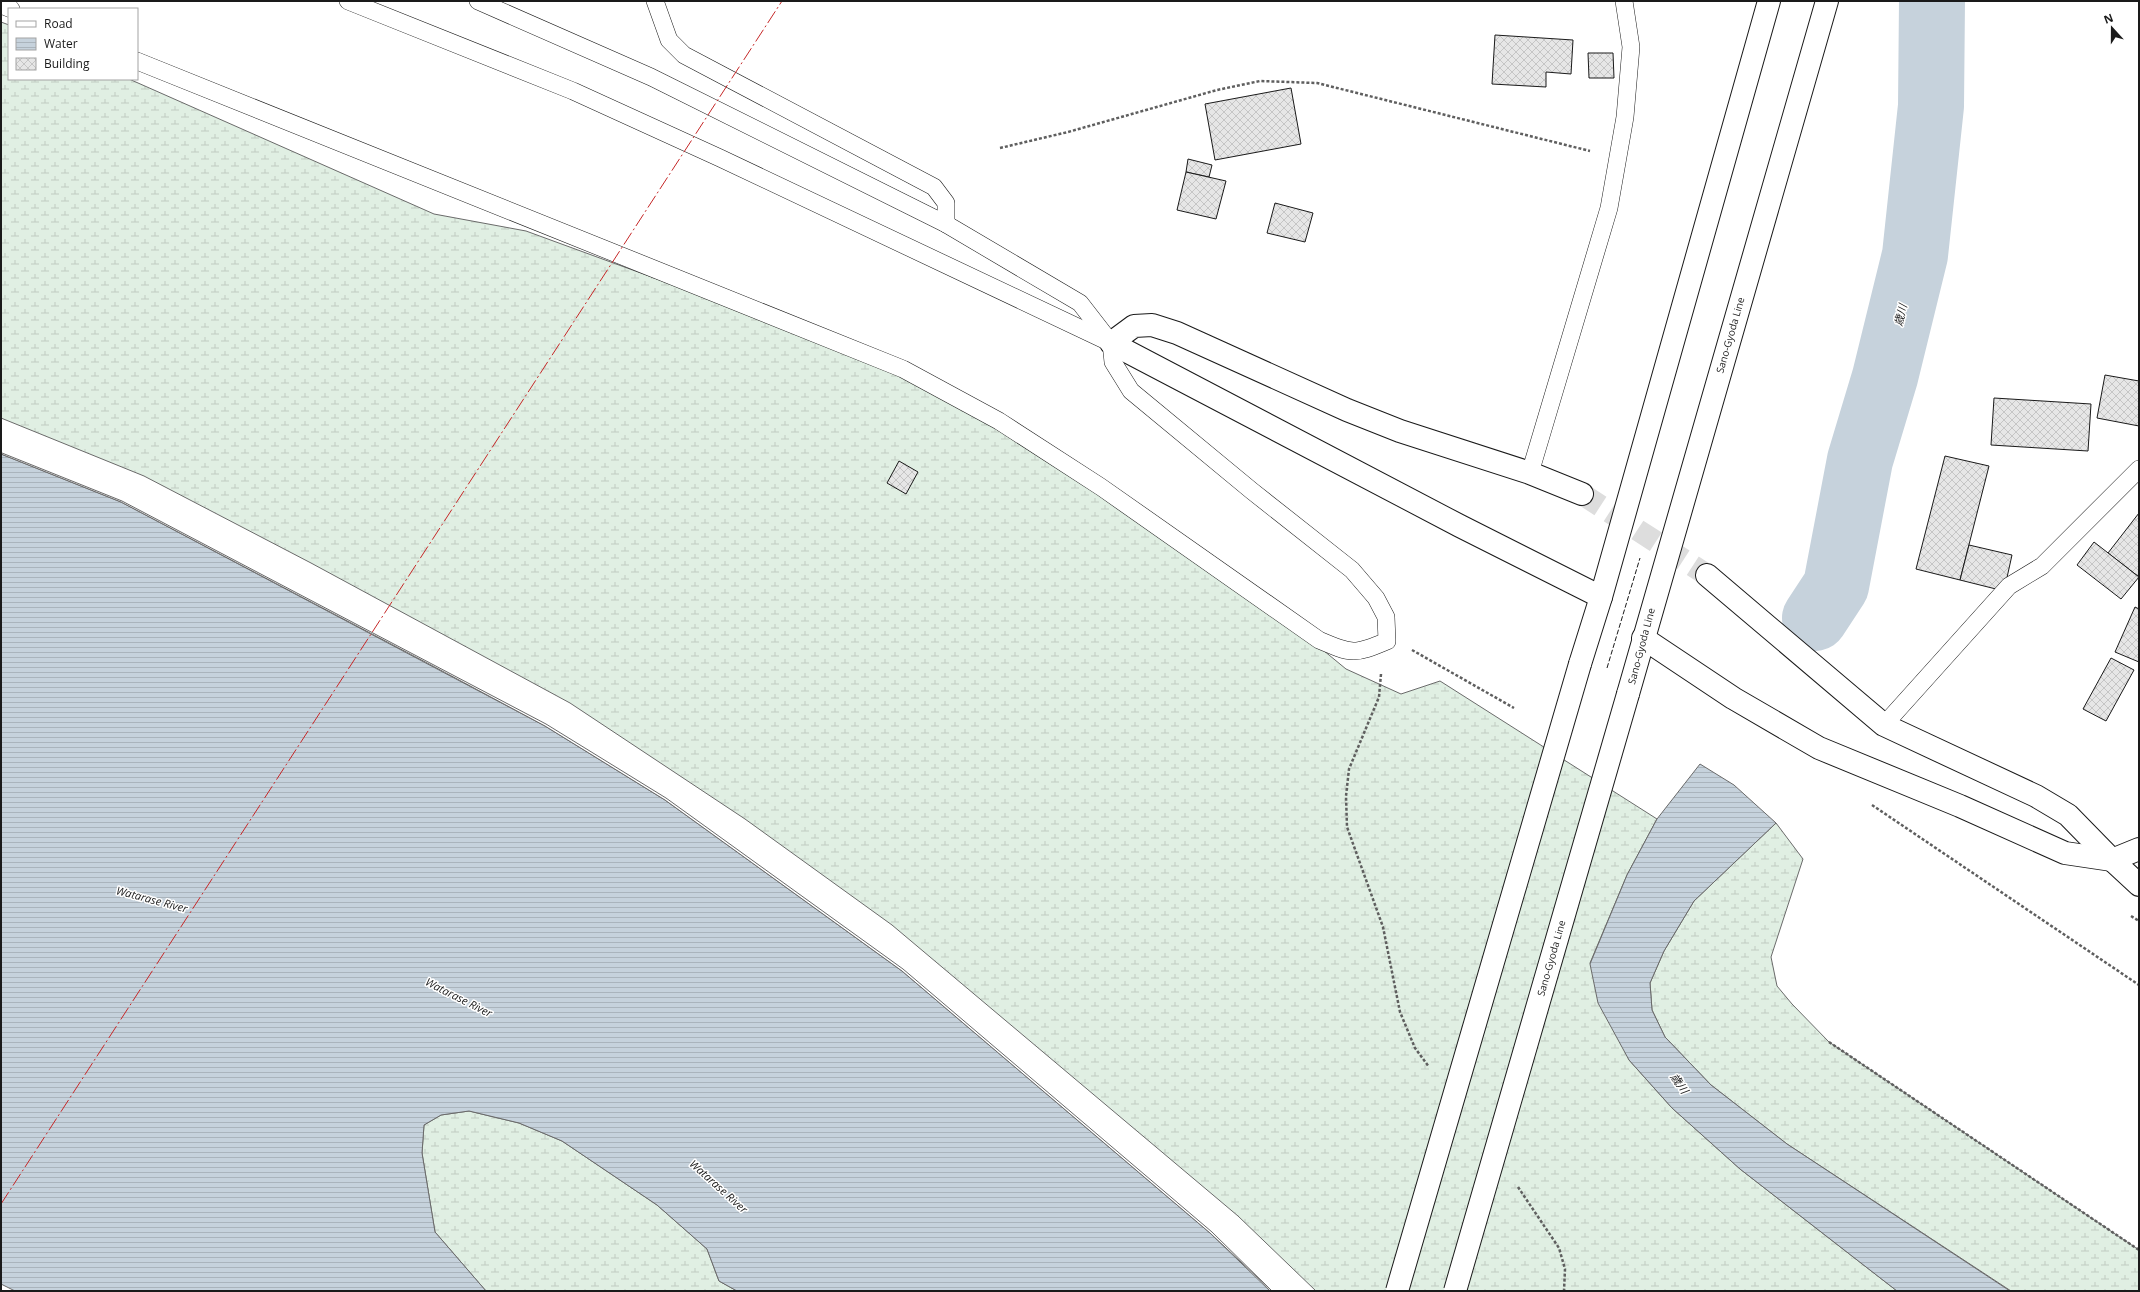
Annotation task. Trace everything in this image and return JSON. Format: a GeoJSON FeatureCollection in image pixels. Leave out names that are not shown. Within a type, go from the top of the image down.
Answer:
{"type":"FeatureCollection","features":[{"type":"Feature","properties":{"kind":"main road"},"geometry":{"type":"LineString","coordinates":[[1397,1291],[1580,664],[1601,598],[1768,1]]}},
{"type":"Feature","properties":{"kind":"main road","name":"Sano-Gyoda Line"},"geometry":{"type":"LineString","coordinates":[[1455,1291],[1628,694],[1826,1]]}},
{"type":"Feature","properties":{"kind":"main road"},"geometry":{"type":"LineString","coordinates":[[1582,494],[1530,473],[1400,432],[1347,410],[1177,333],[1152,325],[1134,326],[1111,343],[1460,526],[1601,598]]}},
{"type":"Feature","properties":{"kind":"main road"},"geometry":{"type":"LineString","coordinates":[[1707,575],[1884,725],[2036,796],[2068,815],[2139,885]]}},
{"type":"Feature","properties":{"kind":"main road"},"geometry":{"type":"LineString","coordinates":[[1643,638],[1733,698],[1819,748],[1960,806],[2064,853],[2112,860],[2139,849]]}},
{"type":"Feature","properties":{"kind":"lane"},"geometry":{"type":"LineString","coordinates":[[348,1],[574,91],[720,158],[1111,343]]}},
{"type":"Feature","properties":{"kind":"lane"},"geometry":{"type":"LineString","coordinates":[[138,61],[904,369],[999,421],[1101,487],[1319,640],[1347,652],[1365,650],[1387,640],[1386,617],[1376,598],[1352,570],[1131,391],[1113,362],[1111,343],[1080,303],[946,224],[651,77],[478,1]]}},
{"type":"Feature","properties":{"kind":"lane"},"geometry":{"type":"LineString","coordinates":[[655,1],[669,40],[684,55],[934,186],[946,203],[946,224]]}},
{"type":"Feature","properties":{"kind":"lane"},"geometry":{"type":"LineString","coordinates":[[1530,473],[1609,208],[1625,117],[1631,47],[1624,1]]}},
{"type":"Feature","properties":{"kind":"lane"},"geometry":{"type":"LineString","coordinates":[[1884,725],[2009,586],[2042,566],[2139,469]]}},
{"type":"Feature","properties":{"kind":"path"},"geometry":{"type":"LineString","coordinates":[[1000,148],[1068,132],[1217,90],[1260,81],[1317,83],[1618,158]]}},
{"type":"Feature","properties":{"kind":"path"},"geometry":{"type":"LineString","coordinates":[[1433,1073],[1415,1048],[1400,1012],[1383,927],[1347,827],[1346,796],[1349,769],[1379,697],[1387,640],[1413,650],[1514,708]]}},
{"type":"Feature","properties":{"kind":"path"},"geometry":{"type":"LineString","coordinates":[[1871,805],[2139,985]]}},
{"type":"Feature","properties":{"kind":"path"},"geometry":{"type":"LineString","coordinates":[[1829,1042],[2139,1250]]}},
{"type":"Feature","properties":{"kind":"path"},"geometry":{"type":"LineString","coordinates":[[1516,1185],[1559,1248],[1565,1269],[1564,1291]]}},
{"type":"Feature","properties":{"kind":"green space"},"geometry":{"type":"Polygon","coordinates":[[[1,22],[8,25],[8,80],[131,80],[434,214],[526,231],[903,369],[1261,599],[1346,669],[1401,694],[1440,681],[1657,819],[1627,875],[1590,963],[1629,1060],[1672,1108],[1740,1169],[1897,1291],[1316,1291],[1238,1216],[892,925],[745,819],[570,703],[311,563],[144,476],[1,418],[1,22]]]}},
{"type":"Feature","properties":{"kind":"green space"},"geometry":{"type":"Polygon","coordinates":[[[1776,823],[1803,859],[1771,957],[1777,986],[1792,1004],[1829,1042],[2139,1250],[2139,1291],[2011,1291],[1787,1144],[1711,1085],[1665,1037],[1652,1010],[1650,983],[1664,951],[1694,901],[1776,823]]]}},
{"type":"Feature","properties":{"kind":"green space"},"geometry":{"type":"Polygon","coordinates":[[[469,1111],[519,1123],[562,1141],[657,1205],[707,1249],[719,1281],[737,1291],[486,1291],[435,1232],[422,1153],[424,1125],[441,1115],[469,1111]]]}},
{"type":"Feature","properties":{"kind":"water","name":"Watarase River"},"geometry":{"type":"Polygon","coordinates":[[[1,454],[121,502],[545,726],[665,800],[902,971],[1210,1233],[1270,1291],[737,1291],[719,1281],[707,1249],[657,1205],[562,1141],[519,1123],[469,1111],[441,1115],[424,1125],[422,1153],[435,1232],[486,1291],[15,1291],[1,1284],[1,454]]]}},
{"type":"Feature","properties":{"kind":"water"},"geometry":{"type":"Polygon","coordinates":[[[1700,764],[1734,785],[1776,823],[1694,901],[1664,951],[1650,983],[1652,1010],[1665,1037],[1711,1085],[1787,1144],[2010,1291],[1897,1291],[1740,1169],[1672,1108],[1629,1060],[1598,1003],[1590,964],[1627,875],[1657,819],[1700,764]]]}},
{"type":"Feature","properties":{"kind":"pier"},"geometry":{"type":"Polygon","coordinates":[[[2,453],[122,501],[546,724],[666,798],[903,969],[1212,1232],[1272,1291],[1210,1233],[902,971],[665,800],[545,726],[121,502],[1,454],[2,453]]]}},
{"type":"Feature","properties":{"kind":"building"},"geometry":{"type":"Polygon","coordinates":[[[1495,35],[1573,40],[1571,74],[1546,72],[1546,87],[1492,84],[1495,35]]]}},
{"type":"Feature","properties":{"kind":"building"},"geometry":{"type":"Polygon","coordinates":[[[1588,53],[1613,53],[1614,78],[1589,78],[1588,53]]]}},
{"type":"Feature","properties":{"kind":"building"},"geometry":{"type":"Polygon","coordinates":[[[1291,88],[1301,144],[1215,160],[1205,104],[1291,88]]]}},
{"type":"Feature","properties":{"kind":"building"},"geometry":{"type":"Polygon","coordinates":[[[1188,159],[1212,165],[1209,177],[1186,172],[1188,159]]]}},
{"type":"Feature","properties":{"kind":"building"},"geometry":{"type":"Polygon","coordinates":[[[1186,172],[1226,181],[1216,219],[1177,210],[1186,172]]]}},
{"type":"Feature","properties":{"kind":"building"},"geometry":{"type":"Polygon","coordinates":[[[1275,203],[1313,213],[1305,242],[1267,233],[1275,203]]]}},
{"type":"Feature","properties":{"kind":"building"},"geometry":{"type":"Polygon","coordinates":[[[2105,375],[2139,381],[2139,426],[2097,418],[2105,375]]]}},
{"type":"Feature","properties":{"kind":"building"},"geometry":{"type":"Polygon","coordinates":[[[1994,398],[2091,404],[2088,451],[1991,445],[1994,398]]]}},
{"type":"Feature","properties":{"kind":"building"},"geometry":{"type":"Polygon","coordinates":[[[1945,456],[1989,466],[1960,580],[1916,569],[1945,456]]]}},
{"type":"Feature","properties":{"kind":"building"},"geometry":{"type":"Polygon","coordinates":[[[899,461],[918,472],[906,494],[887,483],[899,461]]]}},
{"type":"Feature","properties":{"kind":"building"},"geometry":{"type":"Polygon","coordinates":[[[2139,513],[2139,577],[2108,553],[2139,513]]]}},
{"type":"Feature","properties":{"kind":"building"},"geometry":{"type":"Polygon","coordinates":[[[2094,542],[2139,577],[2121,599],[2077,565],[2094,542]]]}},
{"type":"Feature","properties":{"kind":"building"},"geometry":{"type":"Polygon","coordinates":[[[1969,545],[2012,555],[2004,591],[1960,580],[1969,545]]]}},
{"type":"Feature","properties":{"kind":"building"},"geometry":{"type":"Polygon","coordinates":[[[2135,607],[2139,609],[2139,662],[2115,652],[2135,607]]]}},
{"type":"Feature","properties":{"kind":"building"},"geometry":{"type":"Polygon","coordinates":[[[2111,658],[2134,670],[2106,721],[2083,709],[2111,658]]]}},
{"type":"Feature","properties":{"kind":"waterway","name":"歳川"},"geometry":{"type":"LineString","coordinates":[[1815,618],[1836,586],[1860,460],[1885,377],[1915,255],[1931,106],[1932,1]]}},
{"type":"Feature","properties":{"kind":"tunnel"},"geometry":{"type":"LineString","coordinates":[[1582,494],[1707,575]]}},
{"type":"Feature","properties":{"kind":"fence"},"geometry":{"type":"LineString","coordinates":[[1607,668],[1640,558]]}},
{"type":"Feature","properties":{"kind":"power"},"geometry":{"type":"LineString","coordinates":[[1,1204],[782,1]]}}]}
